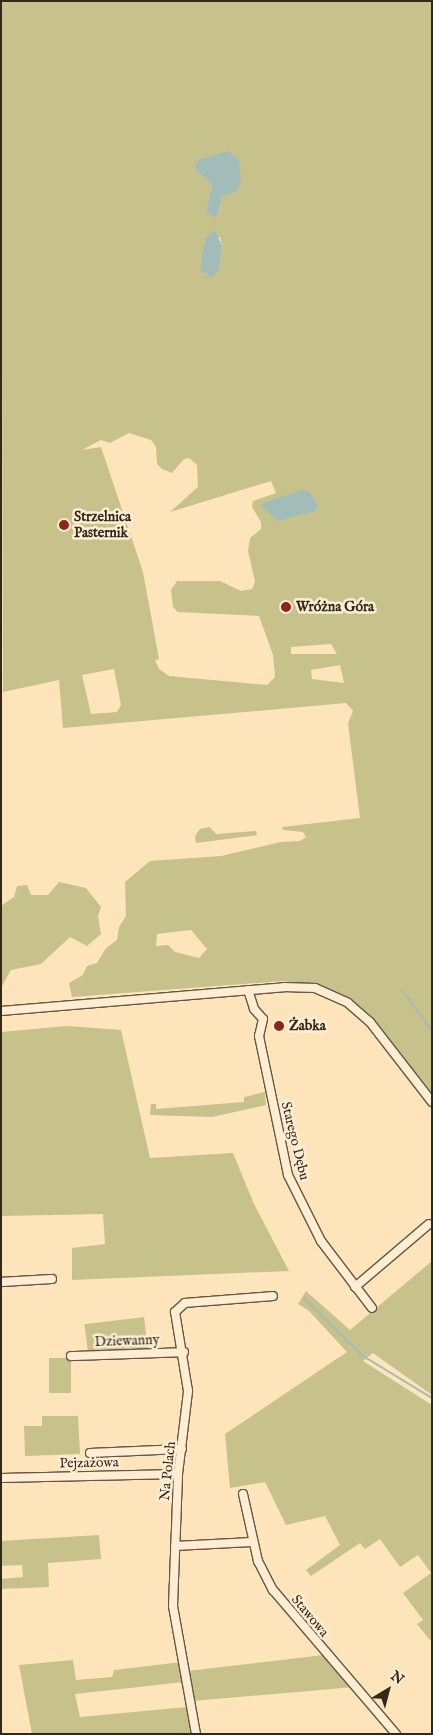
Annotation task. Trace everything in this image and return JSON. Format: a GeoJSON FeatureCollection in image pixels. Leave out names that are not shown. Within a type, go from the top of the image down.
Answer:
{"type":"FeatureCollection","features":[{"type":"Feature","properties":{"kind":"street"},"geometry":{"type":"LineString","coordinates":[[1,1011],[248,990],[315,988],[348,1003],[370,1022],[432,1102]]}},
{"type":"Feature","properties":{"kind":"street","name":"Starego Dębu"},"geometry":{"type":"LineString","coordinates":[[248,990],[254,1009],[263,1019],[259,1036],[288,1175],[321,1241],[372,1308]]}},
{"type":"Feature","properties":{"kind":"street"},"geometry":{"type":"LineString","coordinates":[[355,1287],[430,1224]]}},
{"type":"Feature","properties":{"kind":"street"},"geometry":{"type":"LineString","coordinates":[[1,1282],[52,1279]]}},
{"type":"Feature","properties":{"kind":"street","name":"Na Polach"},"geometry":{"type":"LineString","coordinates":[[196,1734],[173,1606],[178,1474],[188,1391],[184,1352],[175,1312],[185,1303],[273,1296]]}},
{"type":"Feature","properties":{"kind":"street","name":"Dziewanny"},"geometry":{"type":"LineString","coordinates":[[71,1356],[184,1352]]}},
{"type":"Feature","properties":{"kind":"street"},"geometry":{"type":"LineString","coordinates":[[90,1453],[182,1449]]}},
{"type":"Feature","properties":{"kind":"street","name":"Pejzażowa"},"geometry":{"type":"LineString","coordinates":[[1,1478],[178,1474]]}},
{"type":"Feature","properties":{"kind":"street","name":"Stawowa"},"geometry":{"type":"LineString","coordinates":[[243,1494],[252,1542],[264,1575],[274,1591],[396,1734]]}},
{"type":"Feature","properties":{"kind":"street"},"geometry":{"type":"LineString","coordinates":[[175,1546],[252,1542]]}},
{"type":"Feature","properties":{"kind":"shaded area"},"geometry":{"type":"Polygon","coordinates":[[[1,1],[432,1],[432,1093],[368,1013],[351,999],[324,987],[283,981],[72,997],[69,983],[83,975],[87,966],[97,963],[106,948],[117,940],[119,927],[126,916],[125,882],[150,861],[221,856],[281,842],[300,841],[306,837],[303,832],[283,830],[282,827],[360,818],[348,723],[353,711],[346,703],[63,728],[59,680],[3,692],[1,1]],[[209,178],[212,184],[206,211],[218,214],[222,197],[227,193],[209,178]],[[220,237],[205,239],[204,248],[219,268],[222,246],[220,237]],[[129,433],[110,443],[101,440],[82,450],[101,447],[143,572],[159,659],[155,660],[159,669],[169,676],[267,685],[275,677],[273,655],[259,616],[178,612],[173,607],[171,590],[177,581],[220,581],[241,591],[252,589],[255,582],[248,551],[250,538],[261,529],[261,522],[252,507],[253,501],[276,493],[271,481],[170,512],[198,487],[197,465],[189,458],[184,459],[172,473],[162,469],[157,464],[156,447],[151,440],[129,433]],[[331,644],[291,647],[291,654],[337,654],[331,644]],[[340,665],[311,670],[312,679],[344,683],[340,665]],[[114,669],[82,675],[91,714],[117,712],[121,705],[114,669]],[[191,930],[157,934],[156,946],[168,945],[175,952],[199,958],[207,949],[191,930]]]}},
{"type":"Feature","properties":{"kind":"shaded area"},"geometry":{"type":"Polygon","coordinates":[[[210,827],[216,834],[256,831],[257,835],[196,843],[195,836],[200,829],[210,827]]]}},
{"type":"Feature","properties":{"kind":"shaded area"},"geometry":{"type":"Polygon","coordinates":[[[59,882],[86,888],[101,907],[98,916],[101,934],[87,946],[70,937],[41,964],[11,970],[1,988],[1,906],[14,897],[17,886],[27,885],[31,895],[48,895],[59,882]]]}},
{"type":"Feature","properties":{"kind":"shaded area"},"geometry":{"type":"Polygon","coordinates":[[[67,1026],[121,1030],[150,1158],[233,1153],[254,1204],[289,1271],[72,1280],[72,1248],[105,1244],[103,1214],[1,1216],[1,1032],[67,1026]]]}},
{"type":"Feature","properties":{"kind":"shaded area"},"geometry":{"type":"Polygon","coordinates":[[[265,1092],[266,1105],[212,1117],[150,1115],[151,1104],[156,1104],[156,1109],[244,1102],[244,1097],[265,1092]]]}},
{"type":"Feature","properties":{"kind":"shaded area"},"geometry":{"type":"Polygon","coordinates":[[[432,1261],[432,1395],[373,1353],[363,1361],[432,1405],[432,1639],[430,1640],[417,1624],[423,1620],[403,1593],[431,1573],[418,1555],[400,1567],[380,1539],[365,1549],[360,1543],[311,1576],[306,1570],[340,1545],[325,1516],[286,1525],[265,1482],[230,1488],[225,1434],[347,1352],[309,1311],[298,1304],[306,1291],[350,1330],[432,1261]]]}},
{"type":"Feature","properties":{"kind":"shaded area"},"geometry":{"type":"Polygon","coordinates":[[[144,1317],[148,1351],[89,1358],[84,1324],[144,1317]]]}},
{"type":"Feature","properties":{"kind":"shaded area"},"geometry":{"type":"Polygon","coordinates":[[[49,1358],[71,1358],[71,1393],[49,1393],[49,1358]]]}},
{"type":"Feature","properties":{"kind":"shaded area"},"geometry":{"type":"Polygon","coordinates":[[[42,1416],[78,1416],[80,1454],[25,1456],[24,1426],[42,1426],[42,1416]]]}},
{"type":"Feature","properties":{"kind":"shaded area"},"geometry":{"type":"Polygon","coordinates":[[[99,1535],[101,1559],[48,1563],[49,1587],[1,1589],[1,1579],[23,1577],[22,1565],[1,1566],[1,1541],[99,1535]]]}},
{"type":"Feature","properties":{"kind":"shaded area"},"geometry":{"type":"Polygon","coordinates":[[[323,1655],[354,1687],[192,1701],[188,1671],[323,1655]]]}},
{"type":"Feature","properties":{"kind":"shaded area"},"geometry":{"type":"Polygon","coordinates":[[[73,1660],[76,1680],[112,1677],[114,1670],[182,1662],[184,1682],[75,1694],[80,1717],[187,1707],[191,1734],[32,1734],[19,1665],[73,1660]]]}},
{"type":"Feature","properties":{"kind":"water"},"geometry":{"type":"Polygon","coordinates":[[[229,151],[239,160],[241,181],[237,191],[222,197],[218,214],[214,217],[206,211],[212,184],[197,171],[195,164],[200,159],[229,151]]]}},
{"type":"Feature","properties":{"kind":"water"},"geometry":{"type":"Polygon","coordinates":[[[215,230],[222,246],[219,269],[212,277],[200,270],[205,239],[215,230]]]}},
{"type":"Feature","properties":{"kind":"water"},"geometry":{"type":"Polygon","coordinates":[[[303,490],[309,491],[318,506],[315,511],[278,521],[262,506],[263,503],[303,490]]]}},
{"type":"Feature","properties":{"kind":"waterway"},"geometry":{"type":"LineString","coordinates":[[402,990],[432,1031]]}},
{"type":"Feature","properties":{"kind":"waterway"},"geometry":{"type":"LineString","coordinates":[[304,1298],[363,1356],[432,1398]]}},
{"type":"Feature","properties":{"kind":"place","name":"Strzelnica Pasternik"},"geometry":{"type":"Point","coordinates":[64,525]}},
{"type":"Feature","properties":{"kind":"place","name":"Wróżna Góra"},"geometry":{"type":"Point","coordinates":[286,607]}},
{"type":"Feature","properties":{"kind":"place","name":"Żabka"},"geometry":{"type":"Point","coordinates":[279,1026]}}]}
